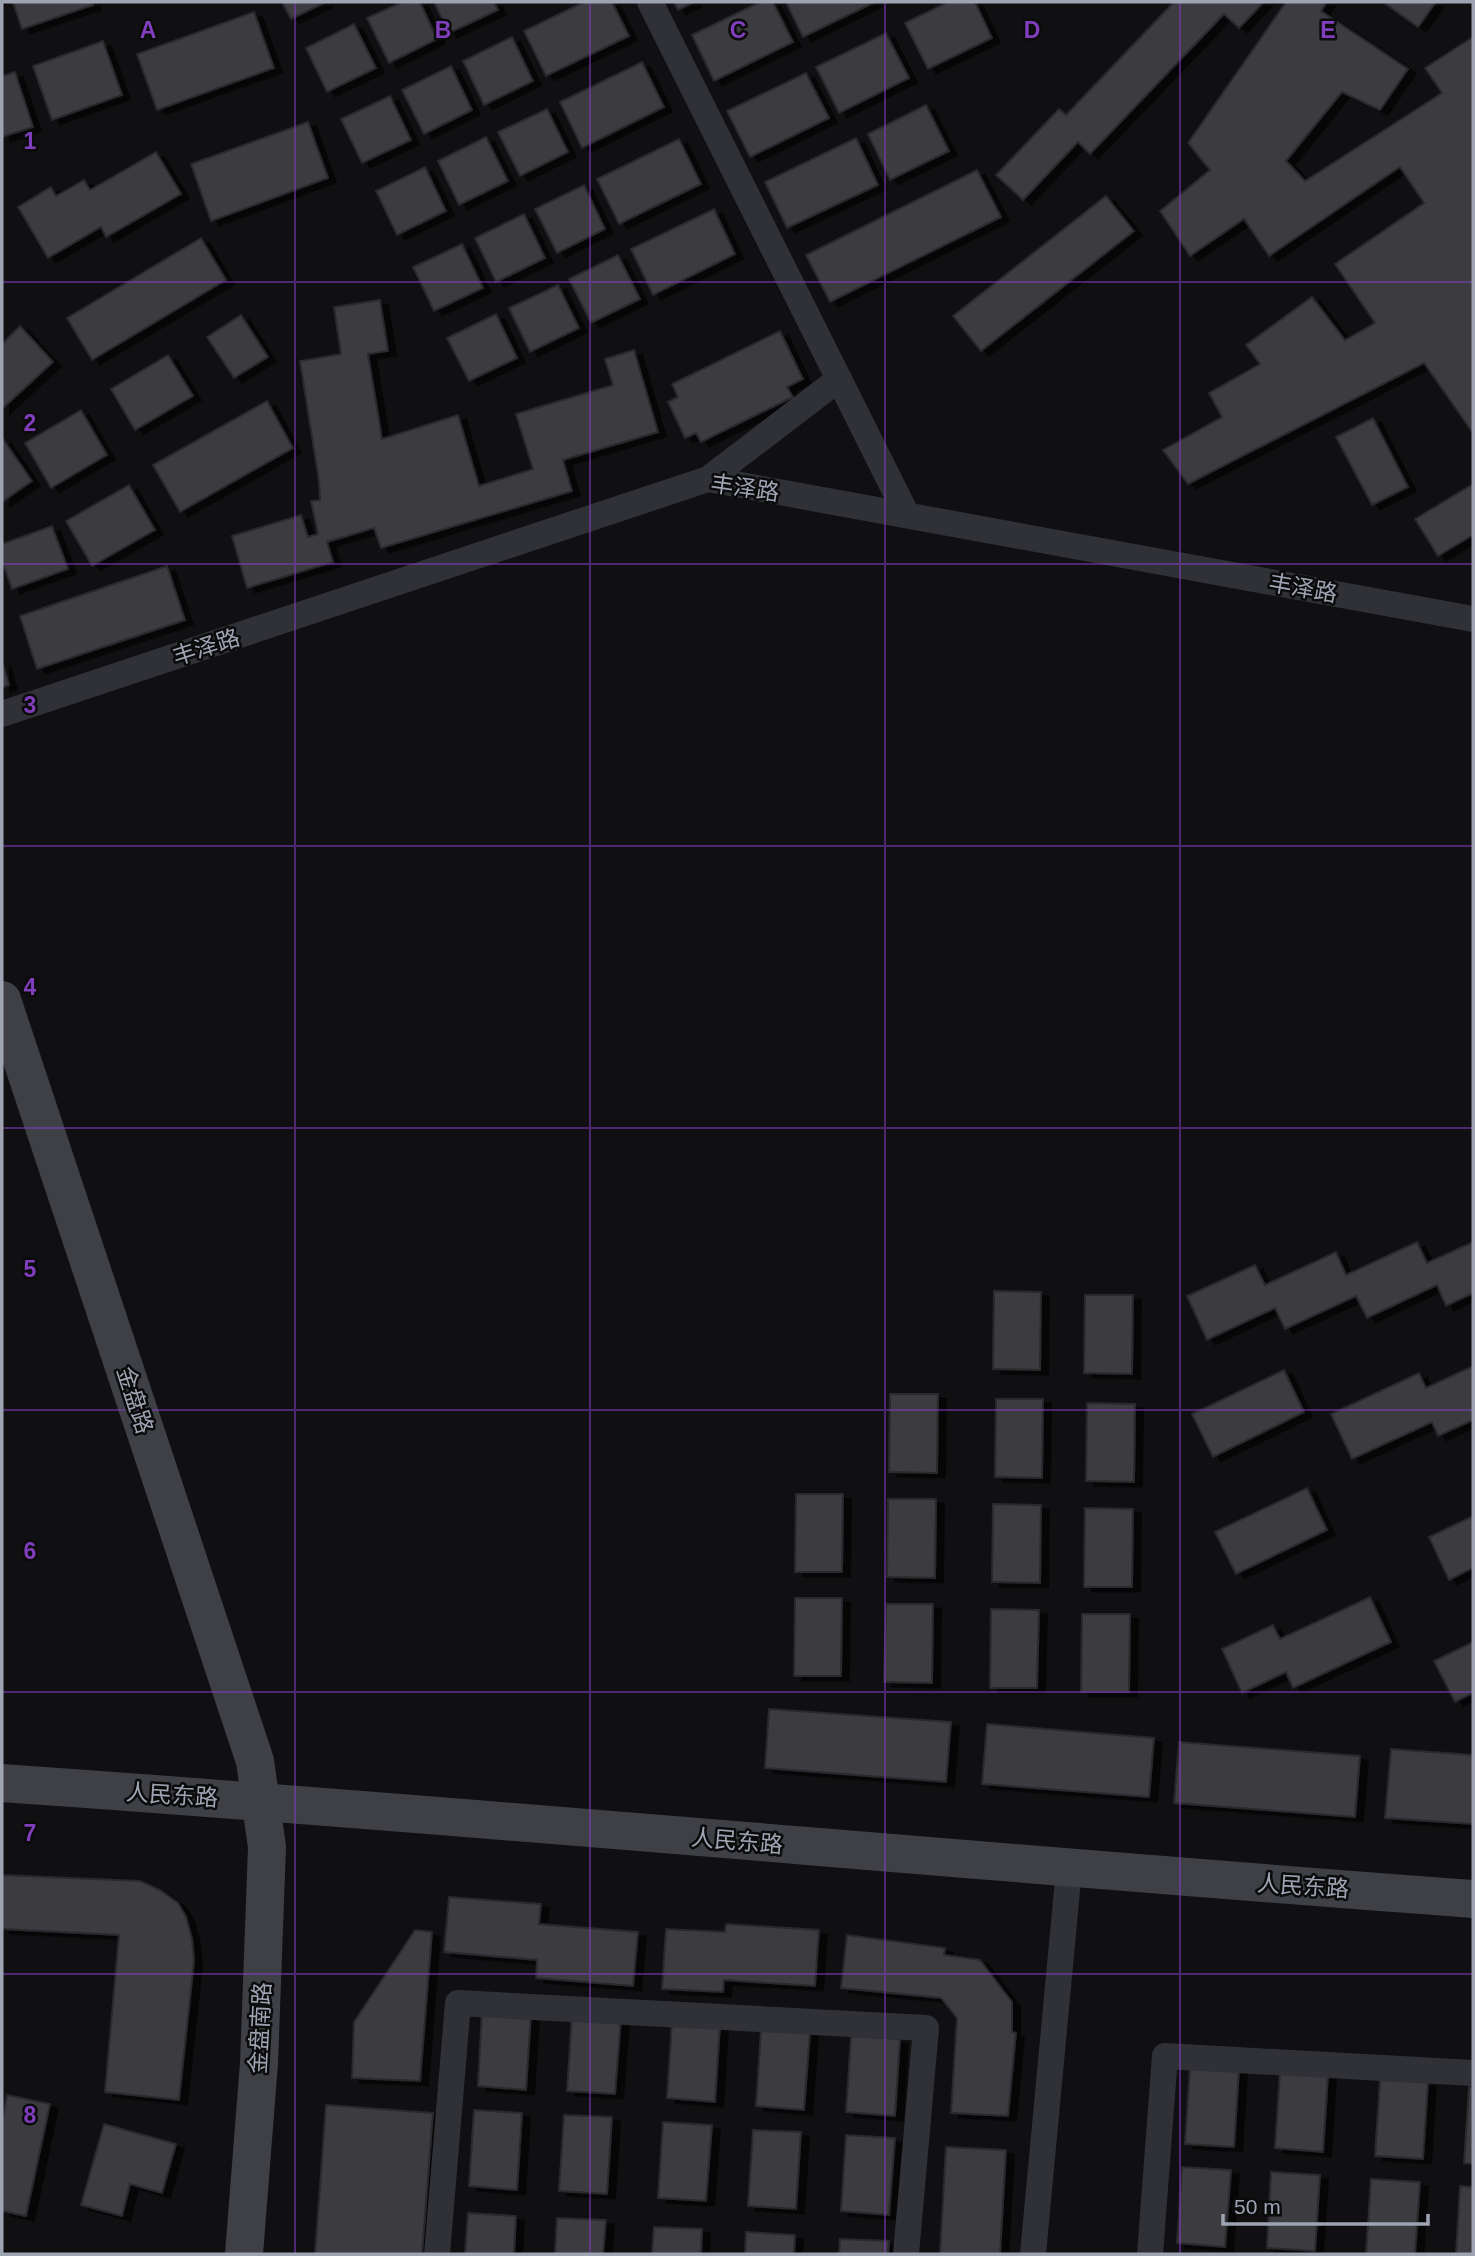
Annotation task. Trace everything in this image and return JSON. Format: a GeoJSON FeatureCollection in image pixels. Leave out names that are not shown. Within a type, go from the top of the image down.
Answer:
{"type":"FeatureCollection","features":[{"type":"Feature","properties":{"kind":"main road","name":"金盘路"},"geometry":{"type":"LineString","coordinates":[[2,1000],[256,1761],[263,1801]]}},
{"type":"Feature","properties":{"kind":"main road","name":"人民东路"},"geometry":{"type":"LineString","coordinates":[[2,1783],[263,1801],[1069,1869],[1473,1899]]}},
{"type":"Feature","properties":{"kind":"main road","name":"金盘南路"},"geometry":{"type":"LineString","coordinates":[[244,2254],[259,2063],[267,1847],[263,1801]]}},
{"type":"Feature","properties":{"kind":"street"},"geometry":{"type":"LineString","coordinates":[[650,2],[907,515]]}},
{"type":"Feature","properties":{"kind":"street"},"geometry":{"type":"LineString","coordinates":[[709,479],[839,379]]}},
{"type":"Feature","properties":{"kind":"street","name":"丰泽路"},"geometry":{"type":"LineString","coordinates":[[2,715],[709,479],[1473,619]]}},
{"type":"Feature","properties":{"kind":"street"},"geometry":{"type":"LineString","coordinates":[[1034,2254],[1069,1869]]}},
{"type":"Feature","properties":{"kind":"street"},"geometry":{"type":"LineString","coordinates":[[437,2254],[458,2003],[926,2028],[906,2254]]}},
{"type":"Feature","properties":{"kind":"street"},"geometry":{"type":"LineString","coordinates":[[1150,2254],[1165,2056],[1473,2073]]}},
{"type":"Feature","properties":{"kind":"building"},"geometry":{"type":"Polygon","coordinates":[[[13,2],[92,2],[93,5],[22,29],[13,2]]]}},
{"type":"Feature","properties":{"kind":"building"},"geometry":{"type":"Polygon","coordinates":[[[282,2],[324,2],[324,3],[291,19],[282,2]]]}},
{"type":"Feature","properties":{"kind":"building"},"geometry":{"type":"Polygon","coordinates":[[[402,2],[420,2],[437,39],[389,63],[367,18],[402,2]]]}},
{"type":"Feature","properties":{"kind":"building"},"geometry":{"type":"Polygon","coordinates":[[[434,2],[494,2],[498,10],[449,33],[434,2]]]}},
{"type":"Feature","properties":{"kind":"building"},"geometry":{"type":"Polygon","coordinates":[[[584,2],[612,2],[629,36],[546,76],[524,31],[584,2]]]}},
{"type":"Feature","properties":{"kind":"building"},"geometry":{"type":"Polygon","coordinates":[[[674,2],[694,2],[678,10],[674,2]]]}},
{"type":"Feature","properties":{"kind":"building"},"geometry":{"type":"Polygon","coordinates":[[[760,2],[773,2],[793,42],[714,81],[692,35],[760,2]]]}},
{"type":"Feature","properties":{"kind":"building"},"geometry":{"type":"Polygon","coordinates":[[[786,2],[875,2],[803,37],[786,2]]]}},
{"type":"Feature","properties":{"kind":"building"},"geometry":{"type":"Polygon","coordinates":[[[948,2],[975,2],[992,38],[928,69],[905,23],[948,2]]]}},
{"type":"Feature","properties":{"kind":"building"},"geometry":{"type":"Polygon","coordinates":[[[1174,2],[1264,2],[1239,28],[1224,14],[1090,154],[1078,142],[1023,200],[996,175],[1059,109],[1066,115],[1174,2]]]}},
{"type":"Feature","properties":{"kind":"building"},"geometry":{"type":"Polygon","coordinates":[[[1286,2],[1327,2],[1321,11],[1408,69],[1380,110],[1342,92],[1286,161],[1305,181],[1442,93],[1425,68],[1473,37],[1473,433],[1424,363],[1188,484],[1163,450],[1222,417],[1209,393],[1260,364],[1246,345],[1312,297],[1345,340],[1375,323],[1335,264],[1424,203],[1400,167],[1269,256],[1244,219],[1190,256],[1160,211],[1210,170],[1188,143],[1286,2]]]}},
{"type":"Feature","properties":{"kind":"building"},"geometry":{"type":"Polygon","coordinates":[[[1436,2],[1418,27],[1386,4],[1436,2]]]}},
{"type":"Feature","properties":{"kind":"building"},"geometry":{"type":"Polygon","coordinates":[[[254,12],[274,68],[157,110],[137,54],[254,12]]]}},
{"type":"Feature","properties":{"kind":"building"},"geometry":{"type":"Polygon","coordinates":[[[354,24],[376,68],[327,92],[306,48],[354,24]]]}},
{"type":"Feature","properties":{"kind":"building"},"geometry":{"type":"Polygon","coordinates":[[[886,33],[909,78],[839,113],[816,67],[886,33]]]}},
{"type":"Feature","properties":{"kind":"building"},"geometry":{"type":"Polygon","coordinates":[[[512,37],[533,81],[484,105],[463,61],[512,37]]]}},
{"type":"Feature","properties":{"kind":"building"},"geometry":{"type":"Polygon","coordinates":[[[103,41],[122,95],[52,120],[33,66],[103,41]]]}},
{"type":"Feature","properties":{"kind":"building"},"geometry":{"type":"Polygon","coordinates":[[[642,62],[664,107],[582,148],[560,102],[642,62]]]}},
{"type":"Feature","properties":{"kind":"building"},"geometry":{"type":"Polygon","coordinates":[[[451,66],[472,110],[424,134],[402,90],[451,66]]]}},
{"type":"Feature","properties":{"kind":"building"},"geometry":{"type":"Polygon","coordinates":[[[15,72],[33,127],[2,137],[2,76],[15,72]]]}},
{"type":"Feature","properties":{"kind":"building"},"geometry":{"type":"Polygon","coordinates":[[[806,73],[829,118],[750,157],[727,111],[806,73]]]}},
{"type":"Feature","properties":{"kind":"building"},"geometry":{"type":"Polygon","coordinates":[[[390,96],[411,140],[362,163],[341,119],[390,96]]]}},
{"type":"Feature","properties":{"kind":"building"},"geometry":{"type":"Polygon","coordinates":[[[926,105],[949,151],[890,180],[868,134],[926,105]]]}},
{"type":"Feature","properties":{"kind":"building"},"geometry":{"type":"Polygon","coordinates":[[[547,109],[568,152],[520,176],[498,132],[547,109]]]}},
{"type":"Feature","properties":{"kind":"building"},"geometry":{"type":"Polygon","coordinates":[[[308,122],[328,178],[211,221],[191,164],[308,122]]]}},
{"type":"Feature","properties":{"kind":"building"},"geometry":{"type":"Polygon","coordinates":[[[486,137],[508,181],[459,205],[438,161],[486,137]]]}},
{"type":"Feature","properties":{"kind":"building"},"geometry":{"type":"Polygon","coordinates":[[[856,138],[878,185],[787,228],[765,182],[856,138]]]}},
{"type":"Feature","properties":{"kind":"building"},"geometry":{"type":"Polygon","coordinates":[[[679,139],[701,184],[619,224],[597,179],[679,139]]]}},
{"type":"Feature","properties":{"kind":"building"},"geometry":{"type":"Polygon","coordinates":[[[156,152],[181,194],[106,237],[101,227],[48,258],[18,207],[51,187],[56,196],[84,180],[90,190],[156,152]]]}},
{"type":"Feature","properties":{"kind":"building"},"geometry":{"type":"Polygon","coordinates":[[[425,167],[446,211],[397,235],[376,191],[425,167]]]}},
{"type":"Feature","properties":{"kind":"building"},"geometry":{"type":"Polygon","coordinates":[[[977,170],[1001,217],[830,302],[806,255],[977,170]]]}},
{"type":"Feature","properties":{"kind":"building"},"geometry":{"type":"Polygon","coordinates":[[[584,185],[605,229],[557,253],[535,209],[584,185]]]}},
{"type":"Feature","properties":{"kind":"building"},"geometry":{"type":"Polygon","coordinates":[[[1106,196],[1134,231],[981,351],[953,316],[1106,196]]]}},
{"type":"Feature","properties":{"kind":"building"},"geometry":{"type":"Polygon","coordinates":[[[714,209],[735,254],[653,295],[631,249],[714,209]]]}},
{"type":"Feature","properties":{"kind":"building"},"geometry":{"type":"Polygon","coordinates":[[[524,214],[545,258],[496,282],[475,238],[524,214]]]}},
{"type":"Feature","properties":{"kind":"building"},"geometry":{"type":"Polygon","coordinates":[[[201,238],[226,280],[92,360],[67,318],[201,238]]]}},
{"type":"Feature","properties":{"kind":"building"},"geometry":{"type":"Polygon","coordinates":[[[462,244],[483,288],[434,311],[413,267],[462,244]]]}},
{"type":"Feature","properties":{"kind":"building"},"geometry":{"type":"Polygon","coordinates":[[[618,255],[640,299],[591,323],[569,279],[618,255]]]}},
{"type":"Feature","properties":{"kind":"building"},"geometry":{"type":"Polygon","coordinates":[[[558,285],[579,328],[530,352],[509,308],[558,285]]]}},
{"type":"Feature","properties":{"kind":"building"},"geometry":{"type":"Polygon","coordinates":[[[380,300],[388,351],[368,354],[382,439],[458,415],[479,486],[533,469],[516,414],[613,385],[605,359],[634,350],[658,432],[563,460],[572,491],[381,548],[374,528],[327,542],[333,562],[247,588],[232,536],[301,515],[308,537],[318,534],[311,501],[320,500],[319,481],[300,361],[341,354],[334,307],[380,300]]]}},
{"type":"Feature","properties":{"kind":"building"},"geometry":{"type":"Polygon","coordinates":[[[496,314],[517,358],[469,381],[447,338],[496,314]]]}},
{"type":"Feature","properties":{"kind":"building"},"geometry":{"type":"Polygon","coordinates":[[[241,315],[268,357],[234,378],[207,337],[241,315]]]}},
{"type":"Feature","properties":{"kind":"building"},"geometry":{"type":"Polygon","coordinates":[[[20,326],[53,362],[2,409],[2,344],[20,326]]]}},
{"type":"Feature","properties":{"kind":"building"},"geometry":{"type":"Polygon","coordinates":[[[780,331],[803,379],[787,387],[793,397],[701,442],[696,433],[685,438],[668,402],[678,397],[672,384],[780,331]]]}},
{"type":"Feature","properties":{"kind":"building"},"geometry":{"type":"Polygon","coordinates":[[[168,355],[193,396],[135,430],[111,389],[168,355]]]}},
{"type":"Feature","properties":{"kind":"building"},"geometry":{"type":"Polygon","coordinates":[[[267,401],[293,448],[180,512],[153,465],[267,401]]]}},
{"type":"Feature","properties":{"kind":"building"},"geometry":{"type":"Polygon","coordinates":[[[81,410],[107,455],[51,488],[25,443],[81,410]]]}},
{"type":"Feature","properties":{"kind":"building"},"geometry":{"type":"Polygon","coordinates":[[[1373,418],[1408,487],[1372,505],[1336,437],[1373,418]]]}},
{"type":"Feature","properties":{"kind":"building"},"geometry":{"type":"Polygon","coordinates":[[[2,440],[32,481],[2,502],[2,440]]]}},
{"type":"Feature","properties":{"kind":"building"},"geometry":{"type":"Polygon","coordinates":[[[1473,484],[1473,535],[1438,556],[1415,519],[1473,484]]]}},
{"type":"Feature","properties":{"kind":"building"},"geometry":{"type":"Polygon","coordinates":[[[129,485],[155,530],[92,566],[66,521],[129,485]]]}},
{"type":"Feature","properties":{"kind":"building"},"geometry":{"type":"Polygon","coordinates":[[[52,526],[68,569],[12,589],[2,561],[2,544],[52,526]]]}},
{"type":"Feature","properties":{"kind":"building"},"geometry":{"type":"Polygon","coordinates":[[[167,566],[185,620],[37,669],[20,616],[167,566]]]}},
{"type":"Feature","properties":{"kind":"building"},"geometry":{"type":"Polygon","coordinates":[[[2,661],[9,685],[2,688],[2,661]]]}},
{"type":"Feature","properties":{"kind":"building"},"geometry":{"type":"Polygon","coordinates":[[[1417,1242],[1427,1263],[1473,1242],[1473,1293],[1446,1306],[1437,1285],[1367,1318],[1356,1296],[1285,1329],[1275,1308],[1207,1340],[1187,1296],[1255,1265],[1265,1285],[1336,1252],[1346,1275],[1417,1242]]]}},
{"type":"Feature","properties":{"kind":"building"},"geometry":{"type":"Polygon","coordinates":[[[994,1291],[1041,1292],[1040,1370],[993,1369],[994,1291]]]}},
{"type":"Feature","properties":{"kind":"building"},"geometry":{"type":"Polygon","coordinates":[[[1085,1295],[1133,1295],[1132,1374],[1084,1373],[1085,1295]]]}},
{"type":"Feature","properties":{"kind":"building"},"geometry":{"type":"Polygon","coordinates":[[[1473,1366],[1473,1420],[1438,1436],[1432,1422],[1352,1459],[1331,1414],[1419,1373],[1426,1388],[1473,1366]]]}},
{"type":"Feature","properties":{"kind":"building"},"geometry":{"type":"Polygon","coordinates":[[[1284,1370],[1304,1412],[1213,1457],[1192,1414],[1284,1370]]]}},
{"type":"Feature","properties":{"kind":"building"},"geometry":{"type":"Polygon","coordinates":[[[890,1394],[938,1394],[937,1473],[889,1472],[890,1394]]]}},
{"type":"Feature","properties":{"kind":"building"},"geometry":{"type":"Polygon","coordinates":[[[996,1399],[1043,1399],[1042,1478],[995,1477],[996,1399]]]}},
{"type":"Feature","properties":{"kind":"building"},"geometry":{"type":"Polygon","coordinates":[[[1087,1403],[1135,1404],[1134,1482],[1086,1481],[1087,1403]]]}},
{"type":"Feature","properties":{"kind":"building"},"geometry":{"type":"Polygon","coordinates":[[[1307,1488],[1327,1530],[1236,1574],[1215,1532],[1307,1488]]]}},
{"type":"Feature","properties":{"kind":"building"},"geometry":{"type":"Polygon","coordinates":[[[796,1494],[843,1494],[842,1572],[795,1572],[796,1494]]]}},
{"type":"Feature","properties":{"kind":"building"},"geometry":{"type":"Polygon","coordinates":[[[888,1499],[936,1499],[935,1578],[887,1577],[888,1499]]]}},
{"type":"Feature","properties":{"kind":"building"},"geometry":{"type":"Polygon","coordinates":[[[993,1504],[1041,1505],[1040,1583],[992,1582],[993,1504]]]}},
{"type":"Feature","properties":{"kind":"building"},"geometry":{"type":"Polygon","coordinates":[[[1085,1508],[1133,1509],[1132,1587],[1084,1587],[1085,1508]]]}},
{"type":"Feature","properties":{"kind":"building"},"geometry":{"type":"Polygon","coordinates":[[[1473,1516],[1473,1568],[1449,1580],[1429,1537],[1473,1516]]]}},
{"type":"Feature","properties":{"kind":"building"},"geometry":{"type":"Polygon","coordinates":[[[1370,1597],[1391,1642],[1293,1688],[1286,1672],[1242,1693],[1222,1649],[1273,1625],[1280,1639],[1370,1597]]]}},
{"type":"Feature","properties":{"kind":"building"},"geometry":{"type":"Polygon","coordinates":[[[795,1598],[842,1598],[841,1676],[794,1676],[795,1598]]]}},
{"type":"Feature","properties":{"kind":"building"},"geometry":{"type":"Polygon","coordinates":[[[886,1604],[933,1604],[932,1683],[884,1682],[886,1604]]]}},
{"type":"Feature","properties":{"kind":"building"},"geometry":{"type":"Polygon","coordinates":[[[991,1609],[1039,1610],[1037,1688],[990,1688],[991,1609]]]}},
{"type":"Feature","properties":{"kind":"building"},"geometry":{"type":"Polygon","coordinates":[[[1082,1614],[1130,1614],[1129,1692],[1081,1692],[1082,1614]]]}},
{"type":"Feature","properties":{"kind":"building"},"geometry":{"type":"Polygon","coordinates":[[[1473,1642],[1473,1693],[1455,1702],[1434,1661],[1473,1642]]]}},
{"type":"Feature","properties":{"kind":"building"},"geometry":{"type":"Polygon","coordinates":[[[769,1709],[951,1722],[946,1782],[765,1768],[769,1709]]]}},
{"type":"Feature","properties":{"kind":"building"},"geometry":{"type":"Polygon","coordinates":[[[987,1724],[1154,1738],[1149,1797],[982,1784],[987,1724]]]}},
{"type":"Feature","properties":{"kind":"building"},"geometry":{"type":"Polygon","coordinates":[[[1179,1742],[1360,1756],[1355,1817],[1174,1803],[1179,1742]]]}},
{"type":"Feature","properties":{"kind":"building"},"geometry":{"type":"Polygon","coordinates":[[[1391,1749],[1473,1755],[1473,1824],[1385,1818],[1391,1749]]]}},
{"type":"Feature","properties":{"kind":"building"},"geometry":{"type":"Polygon","coordinates":[[[2,1875],[140,1881],[160,1890],[178,1903],[186,1917],[194,1961],[179,2100],[105,2092],[119,1935],[2,1929],[2,1875]]]}},
{"type":"Feature","properties":{"kind":"building"},"geometry":{"type":"Polygon","coordinates":[[[449,1897],[541,1904],[539,1924],[638,1932],[633,1986],[536,1978],[537,1960],[444,1952],[449,1897]]]}},
{"type":"Feature","properties":{"kind":"building"},"geometry":{"type":"Polygon","coordinates":[[[726,1924],[819,1930],[815,1986],[724,1980],[723,1992],[662,1989],[666,1929],[725,1932],[726,1924]]]}},
{"type":"Feature","properties":{"kind":"building"},"geometry":{"type":"Polygon","coordinates":[[[415,1930],[432,1932],[420,2081],[352,2078],[354,2022],[415,1930]]]}},
{"type":"Feature","properties":{"kind":"building"},"geometry":{"type":"Polygon","coordinates":[[[847,1935],[945,1948],[944,1955],[980,1960],[1012,2002],[1012,2032],[1016,2033],[1008,2116],[951,2113],[957,2018],[941,1998],[841,1988],[847,1935]]]}},
{"type":"Feature","properties":{"kind":"building"},"geometry":{"type":"Polygon","coordinates":[[[482,2010],[531,2013],[526,2090],[478,2086],[482,2010]]]}},
{"type":"Feature","properties":{"kind":"building"},"geometry":{"type":"Polygon","coordinates":[[[572,2015],[621,2018],[615,2094],[567,2091],[572,2015]]]}},
{"type":"Feature","properties":{"kind":"building"},"geometry":{"type":"Polygon","coordinates":[[[672,2022],[720,2025],[715,2102],[667,2098],[672,2022]]]}},
{"type":"Feature","properties":{"kind":"building"},"geometry":{"type":"Polygon","coordinates":[[[761,2030],[810,2032],[804,2110],[756,2106],[761,2030]]]}},
{"type":"Feature","properties":{"kind":"building"},"geometry":{"type":"Polygon","coordinates":[[[851,2036],[900,2039],[895,2116],[846,2112],[851,2036]]]}},
{"type":"Feature","properties":{"kind":"building"},"geometry":{"type":"Polygon","coordinates":[[[1190,2067],[1239,2070],[1234,2147],[1185,2144],[1190,2067]]]}},
{"type":"Feature","properties":{"kind":"building"},"geometry":{"type":"Polygon","coordinates":[[[1280,2072],[1328,2075],[1323,2152],[1275,2148],[1280,2072]]]}},
{"type":"Feature","properties":{"kind":"building"},"geometry":{"type":"Polygon","coordinates":[[[1380,2080],[1428,2082],[1423,2159],[1375,2156],[1380,2080]]]}},
{"type":"Feature","properties":{"kind":"building"},"geometry":{"type":"Polygon","coordinates":[[[1469,2087],[1473,2087],[1473,2164],[1464,2163],[1469,2087]]]}},
{"type":"Feature","properties":{"kind":"building"},"geometry":{"type":"Polygon","coordinates":[[[7,2095],[50,2104],[26,2216],[2,2211],[2,2122],[7,2095]]]}},
{"type":"Feature","properties":{"kind":"building"},"geometry":{"type":"Polygon","coordinates":[[[326,2105],[433,2113],[422,2254],[315,2254],[326,2105]]]}},
{"type":"Feature","properties":{"kind":"building"},"geometry":{"type":"Polygon","coordinates":[[[474,2110],[522,2113],[517,2190],[469,2186],[474,2110]]]}},
{"type":"Feature","properties":{"kind":"building"},"geometry":{"type":"Polygon","coordinates":[[[564,2115],[612,2117],[607,2194],[559,2191],[564,2115]]]}},
{"type":"Feature","properties":{"kind":"building"},"geometry":{"type":"Polygon","coordinates":[[[663,2122],[712,2125],[706,2201],[658,2198],[663,2122]]]}},
{"type":"Feature","properties":{"kind":"building"},"geometry":{"type":"Polygon","coordinates":[[[104,2124],[176,2144],[162,2193],[130,2184],[122,2216],[81,2205],[104,2124]]]}},
{"type":"Feature","properties":{"kind":"building"},"geometry":{"type":"Polygon","coordinates":[[[753,2130],[801,2132],[796,2209],[748,2206],[753,2130]]]}},
{"type":"Feature","properties":{"kind":"building"},"geometry":{"type":"Polygon","coordinates":[[[846,2135],[895,2138],[889,2215],[841,2211],[846,2135]]]}},
{"type":"Feature","properties":{"kind":"building"},"geometry":{"type":"Polygon","coordinates":[[[946,2147],[1006,2150],[1000,2254],[940,2254],[946,2147]]]}},
{"type":"Feature","properties":{"kind":"building"},"geometry":{"type":"Polygon","coordinates":[[[1182,2167],[1231,2170],[1225,2247],[1177,2243],[1182,2167]]]}},
{"type":"Feature","properties":{"kind":"building"},"geometry":{"type":"Polygon","coordinates":[[[1271,2172],[1320,2175],[1315,2251],[1267,2248],[1271,2172]]]}},
{"type":"Feature","properties":{"kind":"building"},"geometry":{"type":"Polygon","coordinates":[[[1371,2179],[1420,2182],[1415,2254],[1366,2254],[1371,2179]]]}},
{"type":"Feature","properties":{"kind":"building"},"geometry":{"type":"Polygon","coordinates":[[[1460,2186],[1473,2187],[1473,2254],[1456,2254],[1460,2186]]]}},
{"type":"Feature","properties":{"kind":"building"},"geometry":{"type":"Polygon","coordinates":[[[468,2213],[516,2216],[514,2254],[465,2254],[468,2213]]]}},
{"type":"Feature","properties":{"kind":"building"},"geometry":{"type":"Polygon","coordinates":[[[557,2218],[606,2220],[603,2254],[555,2254],[557,2218]]]}},
{"type":"Feature","properties":{"kind":"building"},"geometry":{"type":"Polygon","coordinates":[[[654,2227],[702,2229],[701,2254],[652,2254],[654,2227]]]}},
{"type":"Feature","properties":{"kind":"building"},"geometry":{"type":"Polygon","coordinates":[[[746,2232],[795,2235],[794,2254],[745,2254],[746,2232]]]}},
{"type":"Feature","properties":{"kind":"building"},"geometry":{"type":"Polygon","coordinates":[[[840,2239],[889,2241],[888,2254],[839,2254],[840,2239]]]}}]}
